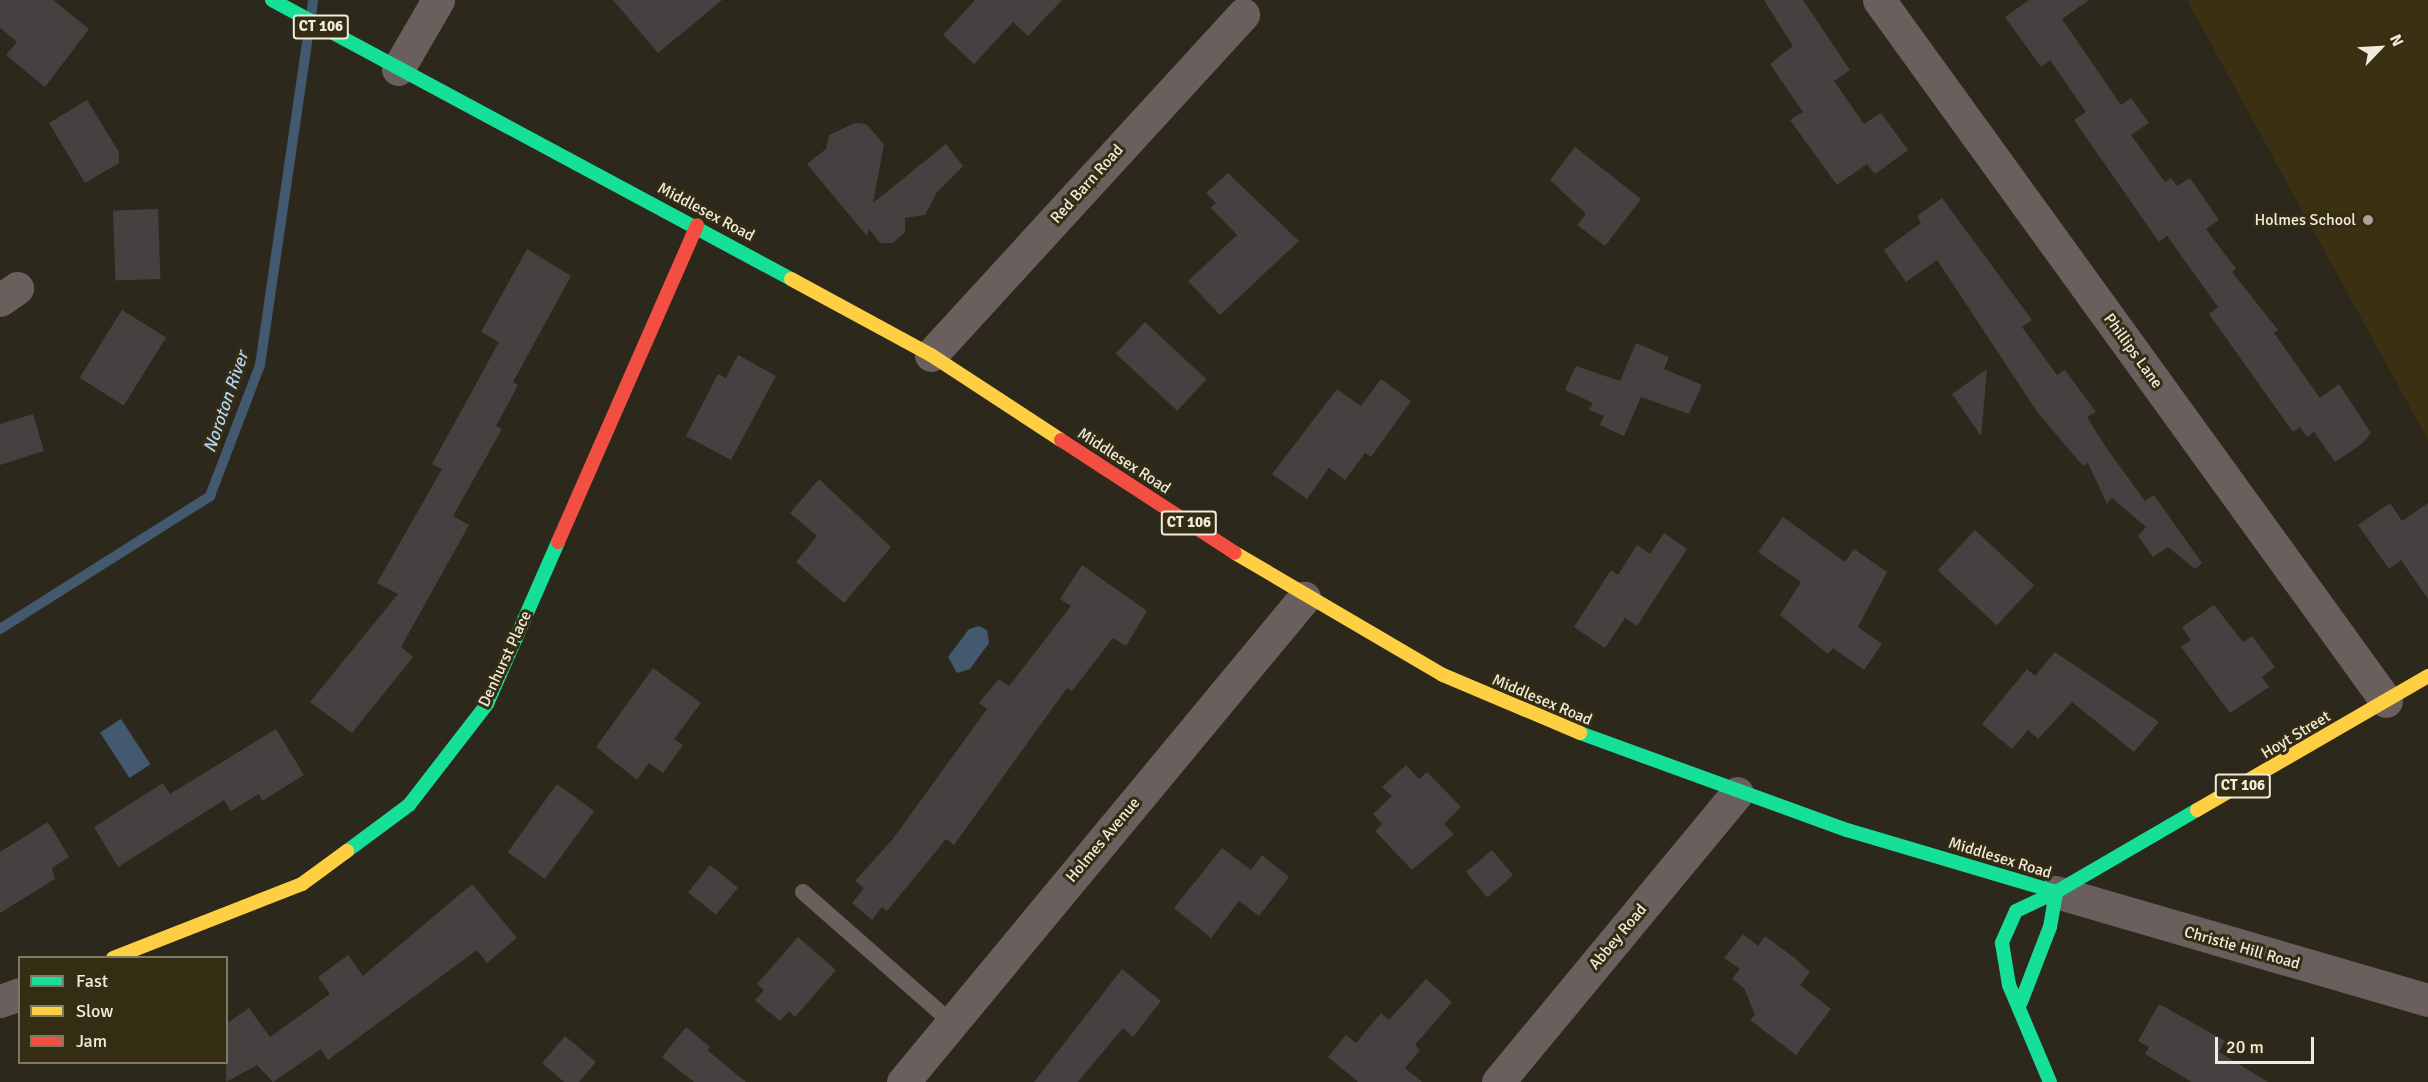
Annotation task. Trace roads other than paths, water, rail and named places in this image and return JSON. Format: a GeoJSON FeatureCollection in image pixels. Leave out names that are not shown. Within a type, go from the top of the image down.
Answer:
{"type":"FeatureCollection","features":[{"type":"Feature","properties":{"kind":"main road","name":"Middlesex Road"},"geometry":{"type":"LineString","coordinates":[[274,1],[398,69],[697,225],[931,355],[1304,598],[1521,711],[1737,793],[2056,892]]}},
{"type":"Feature","properties":{"kind":"main road","name":"Denhurst Place"},"geometry":{"type":"LineString","coordinates":[[116,956],[302,884],[409,805],[487,704],[697,225]]}},
{"type":"Feature","properties":{"kind":"main road","name":"Hoyt Street"},"geometry":{"type":"LineString","coordinates":[[2056,892],[2428,676]]}},
{"type":"Feature","properties":{"kind":"main road","name":"Middlesex Road"},"geometry":{"type":"LineString","coordinates":[[2021,1002],[2050,927],[2056,892]]}},
{"type":"Feature","properties":{"kind":"main road","name":"Middlesex Road"},"geometry":{"type":"LineString","coordinates":[[2050,1082],[2021,1002],[2004,967],[2007,925],[2024,906],[2056,892]]}},
{"type":"Feature","properties":{"kind":"street"},"geometry":{"type":"LineString","coordinates":[[398,69],[438,0]]}},
{"type":"Feature","properties":{"kind":"street","name":"Phillips Lane"},"geometry":{"type":"LineString","coordinates":[[1880,0],[2386,701]]}},
{"type":"Feature","properties":{"kind":"street","name":"Red Barn Road"},"geometry":{"type":"LineString","coordinates":[[931,355],[1243,14]]}},
{"type":"Feature","properties":{"kind":"street","name":"Holmes Avenue"},"geometry":{"type":"LineString","coordinates":[[903,1082],[1304,598]]}},
{"type":"Feature","properties":{"kind":"street","name":"Abbey Road"},"geometry":{"type":"LineString","coordinates":[[1498,1082],[1737,793]]}},
{"type":"Feature","properties":{"kind":"street","name":"Christie Hill Road"},"geometry":{"type":"LineString","coordinates":[[2056,892],[2428,1000]]}},
{"type":"Feature","properties":{"kind":"street"},"geometry":{"type":"LineString","coordinates":[[0,1001],[18,995]]}},
{"type":"Feature","properties":{"kind":"lane"},"geometry":{"type":"LineString","coordinates":[[803,892],[952,1023]]}},
{"type":"Feature","properties":{"kind":"water"},"geometry":{"type":"Polygon","coordinates":[[[979,626],[987,630],[989,643],[970,669],[957,673],[948,657],[969,629],[979,626]]]}},
{"type":"Feature","properties":{"kind":"water"},"geometry":{"type":"Polygon","coordinates":[[[121,719],[150,764],[129,778],[100,733],[121,719]]]}},
{"type":"Feature","properties":{"kind":"waterway","name":"Noroton River"},"geometry":{"type":"LineString","coordinates":[[0,629],[210,496],[260,365],[313,0]]}},
{"type":"Feature","properties":{"kind":"place","name":"Holmes School"},"geometry":{"type":"Point","coordinates":[2368,220]}}]}
